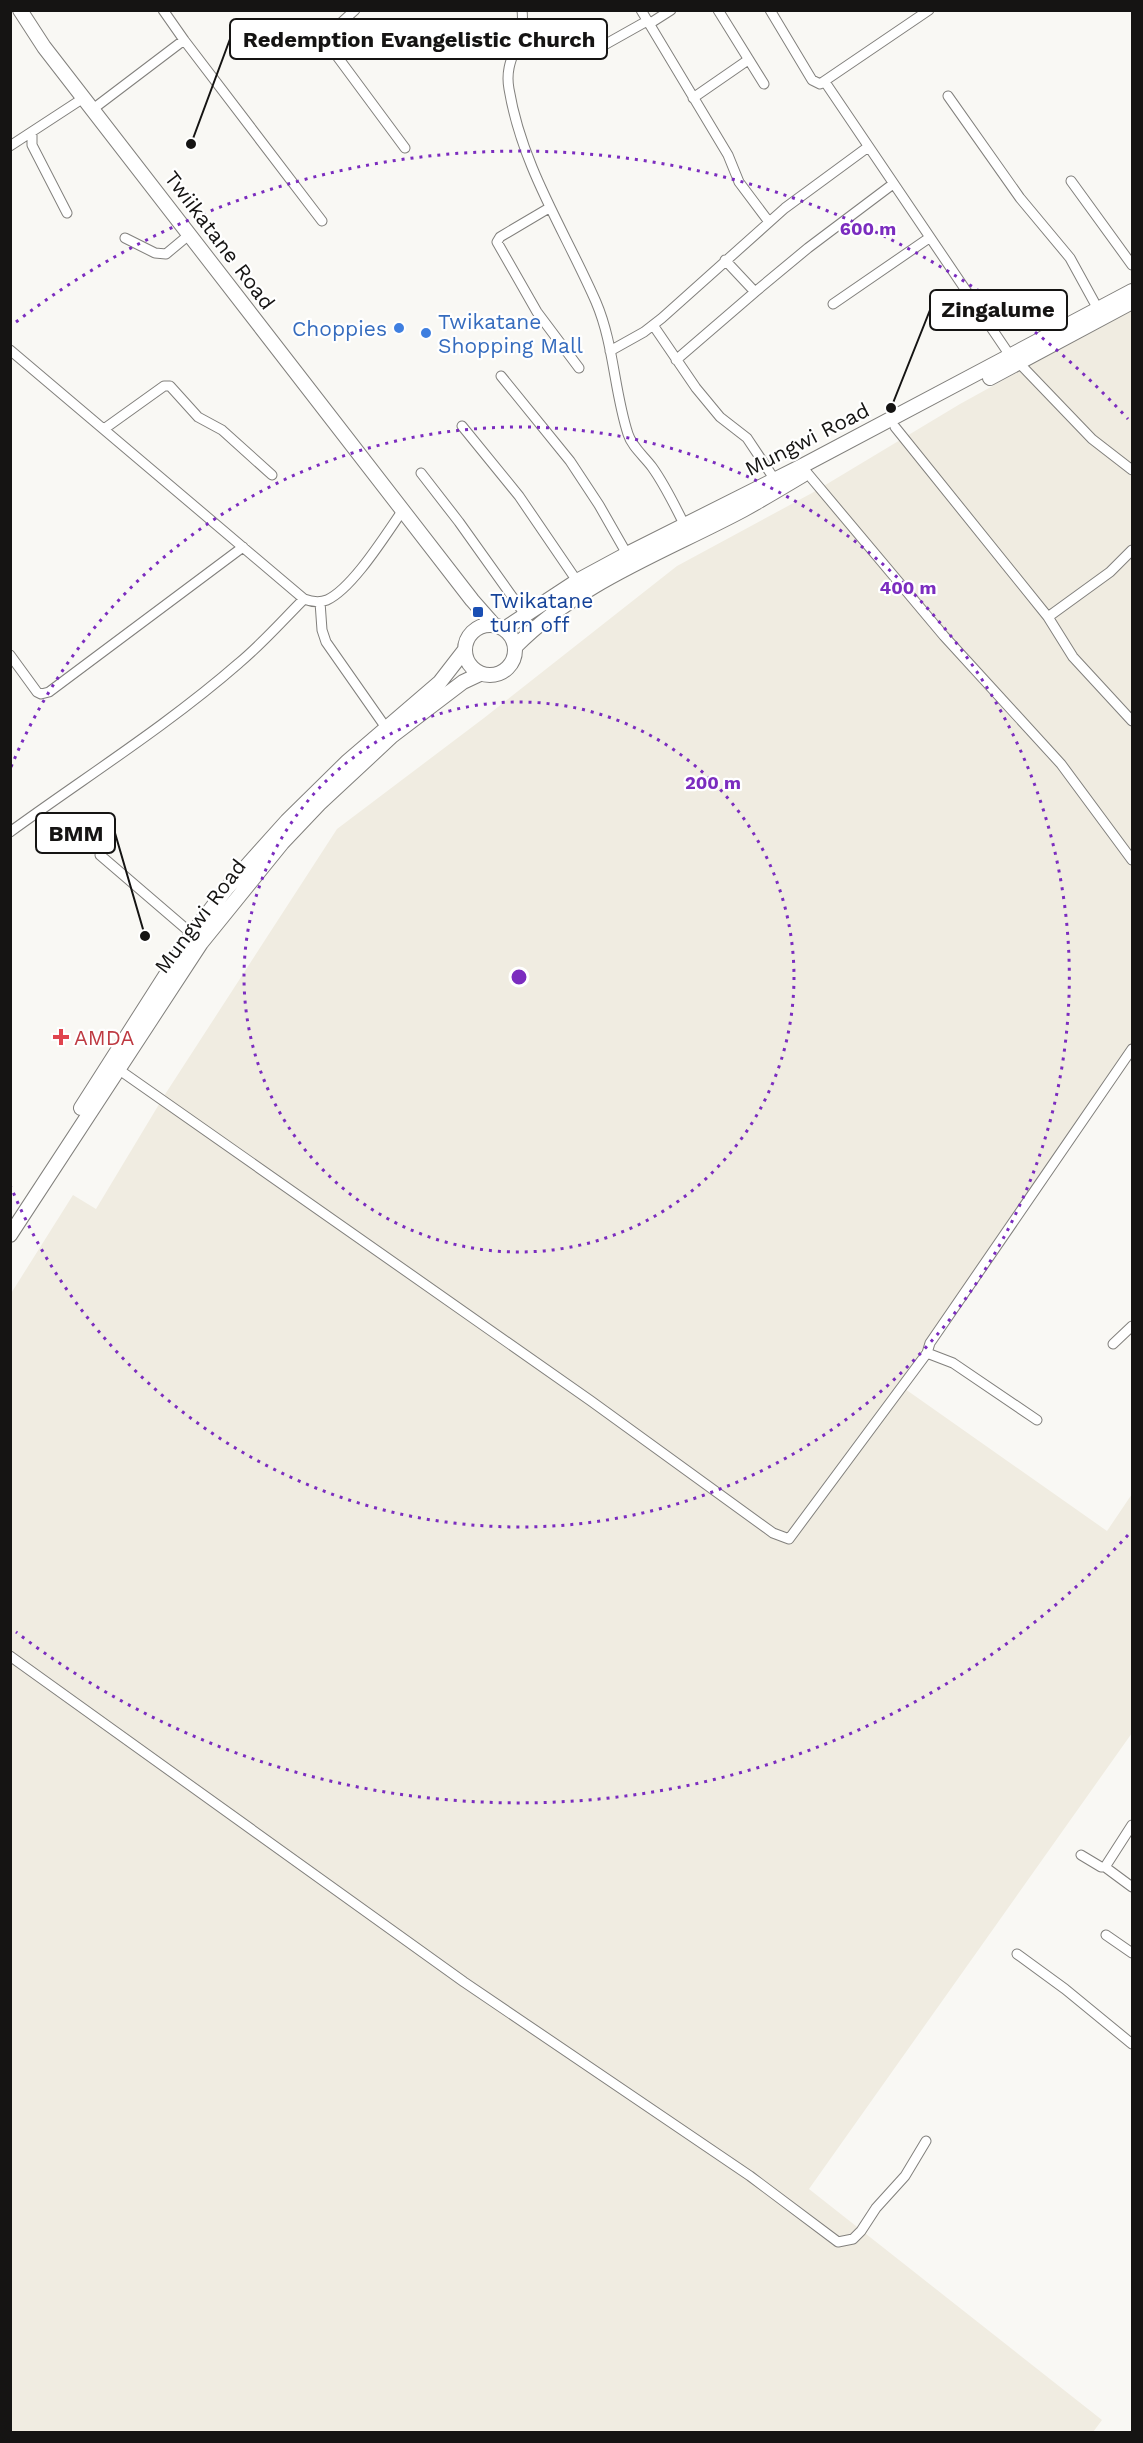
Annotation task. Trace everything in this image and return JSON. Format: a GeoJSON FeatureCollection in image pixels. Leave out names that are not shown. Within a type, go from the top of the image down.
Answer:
{"type":"FeatureCollection","features":[{"type":"Feature","properties":{"kind":"main road","name":"Twiikatane Road"},"geometry":{"type":"LineString","coordinates":[[20,10],[37,38],[262,330],[472,600],[499,627]]}},
{"type":"Feature","properties":{"kind":"main road","name":"Mungwi Road"},"geometry":{"type":"LineString","coordinates":[[499,627],[526,616],[577,581],[627,554],[775,480],[804,470],[896,428],[1132,291]]}},
{"type":"Feature","properties":{"kind":"main road","name":"Mungwi Road"},"geometry":{"type":"LineString","coordinates":[[515,647],[549,615],[636,563],[743,510],[804,470],[1132,302]]}},
{"type":"Feature","properties":{"kind":"main road"},"geometry":{"type":"LineString","coordinates":[[472,600],[475,630]]}},
{"type":"Feature","properties":{"kind":"main road"},"geometry":{"type":"LineString","coordinates":[[480,627],[499,627],[510,634],[515,647],[511,664],[497,674],[480,674],[469,665],[464,651],[469,636],[480,627]]}},
{"type":"Feature","properties":{"kind":"main road","name":"Mungwi Road"},"geometry":{"type":"LineString","coordinates":[[10,1235],[201,943],[249,882],[319,804],[440,682],[464,651]]}},
{"type":"Feature","properties":{"kind":"main road","name":"Mungwi Road"},"geometry":{"type":"LineString","coordinates":[[10,1219],[192,934],[227,888],[287,821],[348,760],[463,682],[480,674]]}},
{"type":"Feature","properties":{"kind":"street"},"geometry":{"type":"LineString","coordinates":[[162,10],[322,221]]}},
{"type":"Feature","properties":{"kind":"street"},"geometry":{"type":"LineString","coordinates":[[355,10],[332,31],[328,44],[405,148]]}},
{"type":"Feature","properties":{"kind":"street"},"geometry":{"type":"LineString","coordinates":[[522,10],[522,34],[508,67],[508,86],[528,161],[597,305],[630,439],[658,475],[686,526]]}},
{"type":"Feature","properties":{"kind":"street"},"geometry":{"type":"LineString","coordinates":[[641,10],[728,155],[740,182],[769,222]]}},
{"type":"Feature","properties":{"kind":"street"},"geometry":{"type":"LineString","coordinates":[[590,53],[671,10]]}},
{"type":"Feature","properties":{"kind":"street"},"geometry":{"type":"LineString","coordinates":[[718,10],[764,84]]}},
{"type":"Feature","properties":{"kind":"street"},"geometry":{"type":"LineString","coordinates":[[770,10],[812,80],[820,84],[929,10]]}},
{"type":"Feature","properties":{"kind":"street"},"geometry":{"type":"LineString","coordinates":[[10,146],[89,103],[184,40]]}},
{"type":"Feature","properties":{"kind":"street"},"geometry":{"type":"LineString","coordinates":[[693,98],[748,60]]}},
{"type":"Feature","properties":{"kind":"street"},"geometry":{"type":"LineString","coordinates":[[825,82],[1015,360],[1092,439],[1132,470]]}},
{"type":"Feature","properties":{"kind":"street"},"geometry":{"type":"LineString","coordinates":[[948,96],[1020,198],[1070,258],[1098,309]]}},
{"type":"Feature","properties":{"kind":"street"},"geometry":{"type":"LineString","coordinates":[[32,132],[32,146],[67,213]]}},
{"type":"Feature","properties":{"kind":"street"},"geometry":{"type":"LineString","coordinates":[[610,351],[653,325],[785,208],[868,147]]}},
{"type":"Feature","properties":{"kind":"street"},"geometry":{"type":"LineString","coordinates":[[1071,181],[1132,265]]}},
{"type":"Feature","properties":{"kind":"street"},"geometry":{"type":"LineString","coordinates":[[676,360],[808,248],[893,184]]}},
{"type":"Feature","properties":{"kind":"street"},"geometry":{"type":"LineString","coordinates":[[549,208],[500,237],[497,242],[537,312],[579,368]]}},
{"type":"Feature","properties":{"kind":"street"},"geometry":{"type":"LineString","coordinates":[[125,238],[155,253],[166,254],[190,234]]}},
{"type":"Feature","properties":{"kind":"street"},"geometry":{"type":"LineString","coordinates":[[833,304],[929,237]]}},
{"type":"Feature","properties":{"kind":"street"},"geometry":{"type":"LineString","coordinates":[[725,260],[755,292]]}},
{"type":"Feature","properties":{"kind":"street"},"geometry":{"type":"LineString","coordinates":[[653,325],[676,360],[720,417],[747,438],[775,480]]}},
{"type":"Feature","properties":{"kind":"street"},"geometry":{"type":"LineString","coordinates":[[10,350],[304,599],[320,602],[330,599],[339,591],[363,566],[404,510]]}},
{"type":"Feature","properties":{"kind":"street"},"geometry":{"type":"LineString","coordinates":[[501,376],[570,461],[627,554]]}},
{"type":"Feature","properties":{"kind":"street"},"geometry":{"type":"LineString","coordinates":[[104,429],[164,386],[170,386],[198,417],[222,430],[272,475]]}},
{"type":"Feature","properties":{"kind":"street"},"geometry":{"type":"LineString","coordinates":[[462,426],[519,496],[577,581]]}},
{"type":"Feature","properties":{"kind":"street"},"geometry":{"type":"LineString","coordinates":[[896,428],[1048,618],[1073,657],[1132,721]]}},
{"type":"Feature","properties":{"kind":"street"},"geometry":{"type":"LineString","coordinates":[[804,470],[944,636],[1061,764],[1132,860]]}},
{"type":"Feature","properties":{"kind":"street"},"geometry":{"type":"LineString","coordinates":[[421,473],[526,616]]}},
{"type":"Feature","properties":{"kind":"street"},"geometry":{"type":"LineString","coordinates":[[10,655],[37,692],[41,694],[49,692],[243,547]]}},
{"type":"Feature","properties":{"kind":"street"},"geometry":{"type":"LineString","coordinates":[[1048,618],[1110,572],[1132,550]]}},
{"type":"Feature","properties":{"kind":"street"},"geometry":{"type":"LineString","coordinates":[[10,832],[211,687],[248,656],[304,599]]}},
{"type":"Feature","properties":{"kind":"street"},"geometry":{"type":"LineString","coordinates":[[320,602],[322,630],[326,642],[389,731]]}},
{"type":"Feature","properties":{"kind":"street"},"geometry":{"type":"LineString","coordinates":[[100,855],[192,934]]}},
{"type":"Feature","properties":{"kind":"street"},"geometry":{"type":"LineString","coordinates":[[118,1069],[783,1538],[789,1539],[927,1353],[930,1343],[1132,1049]]}},
{"type":"Feature","properties":{"kind":"street"},"geometry":{"type":"LineString","coordinates":[[1113,1344],[1132,1326]]}},
{"type":"Feature","properties":{"kind":"street"},"geometry":{"type":"LineString","coordinates":[[927,1353],[952,1363],[1037,1420]]}},
{"type":"Feature","properties":{"kind":"street"},"geometry":{"type":"LineString","coordinates":[[10,1656],[464,1982],[750,2176],[838,2242],[853,2239],[861,2231],[876,2208],[905,2176],[926,2141]]}},
{"type":"Feature","properties":{"kind":"street"},"geometry":{"type":"LineString","coordinates":[[1105,1867],[1132,1825]]}},
{"type":"Feature","properties":{"kind":"street"},"geometry":{"type":"LineString","coordinates":[[1082,1855],[1101,1867],[1105,1867],[1132,1887]]}},
{"type":"Feature","properties":{"kind":"street"},"geometry":{"type":"LineString","coordinates":[[1106,1935],[1132,1953]]}},
{"type":"Feature","properties":{"kind":"street"},"geometry":{"type":"LineString","coordinates":[[1017,1954],[1132,2044]]}},
{"type":"Feature","properties":{"kind":"shaded area"},"geometry":{"type":"Polygon","coordinates":[[[1132,309],[1132,1048],[898,1384],[1107,1531],[1132,1494],[1132,1733],[809,2189],[1102,2420],[1093,2432],[11,2432],[10,1295],[73,1195],[96,1209],[164,1096],[337,829],[484,718],[677,566],[812,493],[960,404],[1132,309]]]}},
{"type":"Feature","properties":{"kind":"place","name":"Redemption Evangelistic Church"},"geometry":{"type":"Point","coordinates":[191,144]}},
{"type":"Feature","properties":{"kind":"place","name":"Choppies"},"geometry":{"type":"Point","coordinates":[399,328]}},
{"type":"Feature","properties":{"kind":"place","name":"Twikatane Shopping Mall"},"geometry":{"type":"Point","coordinates":[426,333]}},
{"type":"Feature","properties":{"kind":"place","name":"Zingalume"},"geometry":{"type":"Point","coordinates":[891,408]}},
{"type":"Feature","properties":{"kind":"place","name":"Twikatane turn off"},"geometry":{"type":"Point","coordinates":[478,612]}},
{"type":"Feature","properties":{"kind":"place","name":"BMM"},"geometry":{"type":"Point","coordinates":[145,936]}},
{"type":"Feature","properties":{"kind":"place","name":"AMDA"},"geometry":{"type":"Point","coordinates":[61,1037]}}]}
